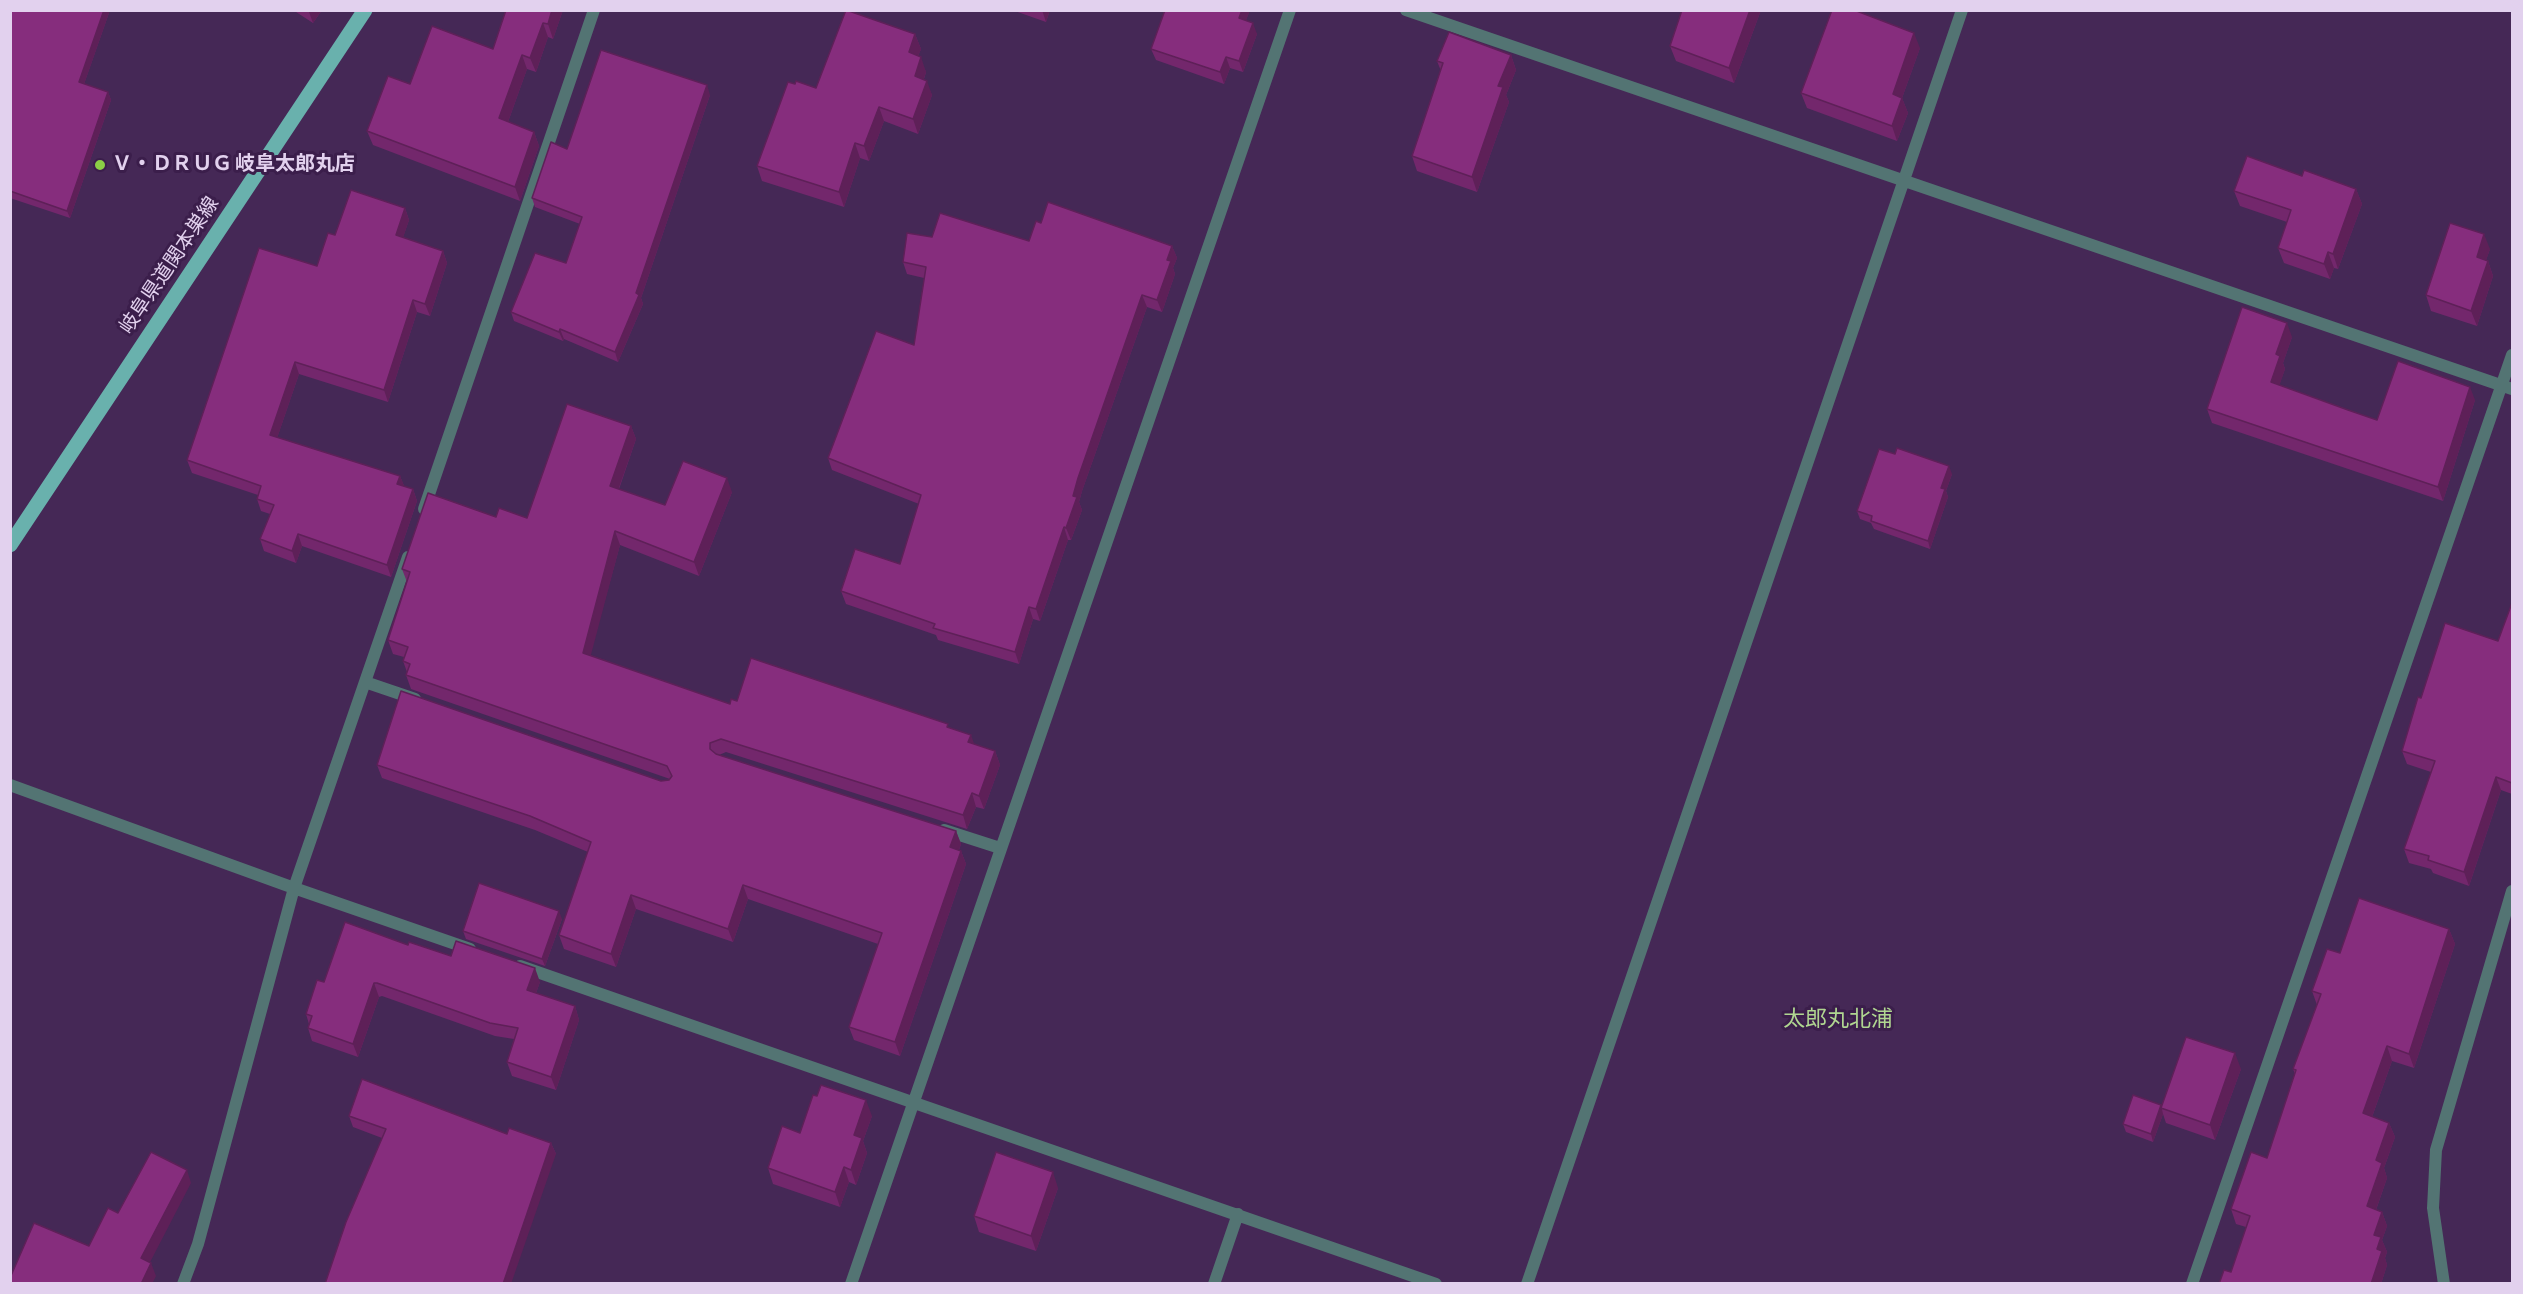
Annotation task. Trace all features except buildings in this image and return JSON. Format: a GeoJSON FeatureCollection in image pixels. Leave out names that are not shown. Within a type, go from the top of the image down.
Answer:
{"type":"FeatureCollection","features":[{"type":"Feature","properties":{"kind":"main road","name":"岐阜県道関本巣線"},"geometry":{"type":"LineString","coordinates":[[10,545],[364,10]]}},
{"type":"Feature","properties":{"kind":"street"},"geometry":{"type":"LineString","coordinates":[[418,526],[594,10]]}},
{"type":"Feature","properties":{"kind":"street"},"geometry":{"type":"LineString","coordinates":[[851,1284],[912,1101],[1290,10]]}},
{"type":"Feature","properties":{"kind":"street"},"geometry":{"type":"LineString","coordinates":[[1406,10],[2507,387]]}},
{"type":"Feature","properties":{"kind":"street"},"geometry":{"type":"LineString","coordinates":[[1527,1284],[1962,10]]}},
{"type":"Feature","properties":{"kind":"street"},"geometry":{"type":"LineString","coordinates":[[2192,1284],[2507,387],[2512,354]]}},
{"type":"Feature","properties":{"kind":"street"},"geometry":{"type":"LineString","coordinates":[[183,1284],[198,1244],[294,888],[411,548]]}},
{"type":"Feature","properties":{"kind":"street"},"geometry":{"type":"LineString","coordinates":[[365,682],[433,705]]}},
{"type":"Feature","properties":{"kind":"street"},"geometry":{"type":"LineString","coordinates":[[10,785],[294,888],[485,954]]}},
{"type":"Feature","properties":{"kind":"street"},"geometry":{"type":"LineString","coordinates":[[934,827],[1000,848]]}},
{"type":"Feature","properties":{"kind":"street"},"geometry":{"type":"LineString","coordinates":[[2444,1284],[2433,1208],[2436,1150],[2512,891]]}},
{"type":"Feature","properties":{"kind":"street"},"geometry":{"type":"LineString","coordinates":[[508,962],[1436,1284]]}},
{"type":"Feature","properties":{"kind":"street"},"geometry":{"type":"LineString","coordinates":[[1214,1284],[1238,1214]]}},
{"type":"Feature","properties":{"kind":"place","name":"Ｖ・ＤＲＵＧ 岐阜太郎丸店"},"geometry":{"type":"Point","coordinates":[100,165]}},
{"type":"Feature","properties":{"kind":"district","name":"太郎丸北浦"},"geometry":{"type":"Point","coordinates":[1838,1020]}}]}
